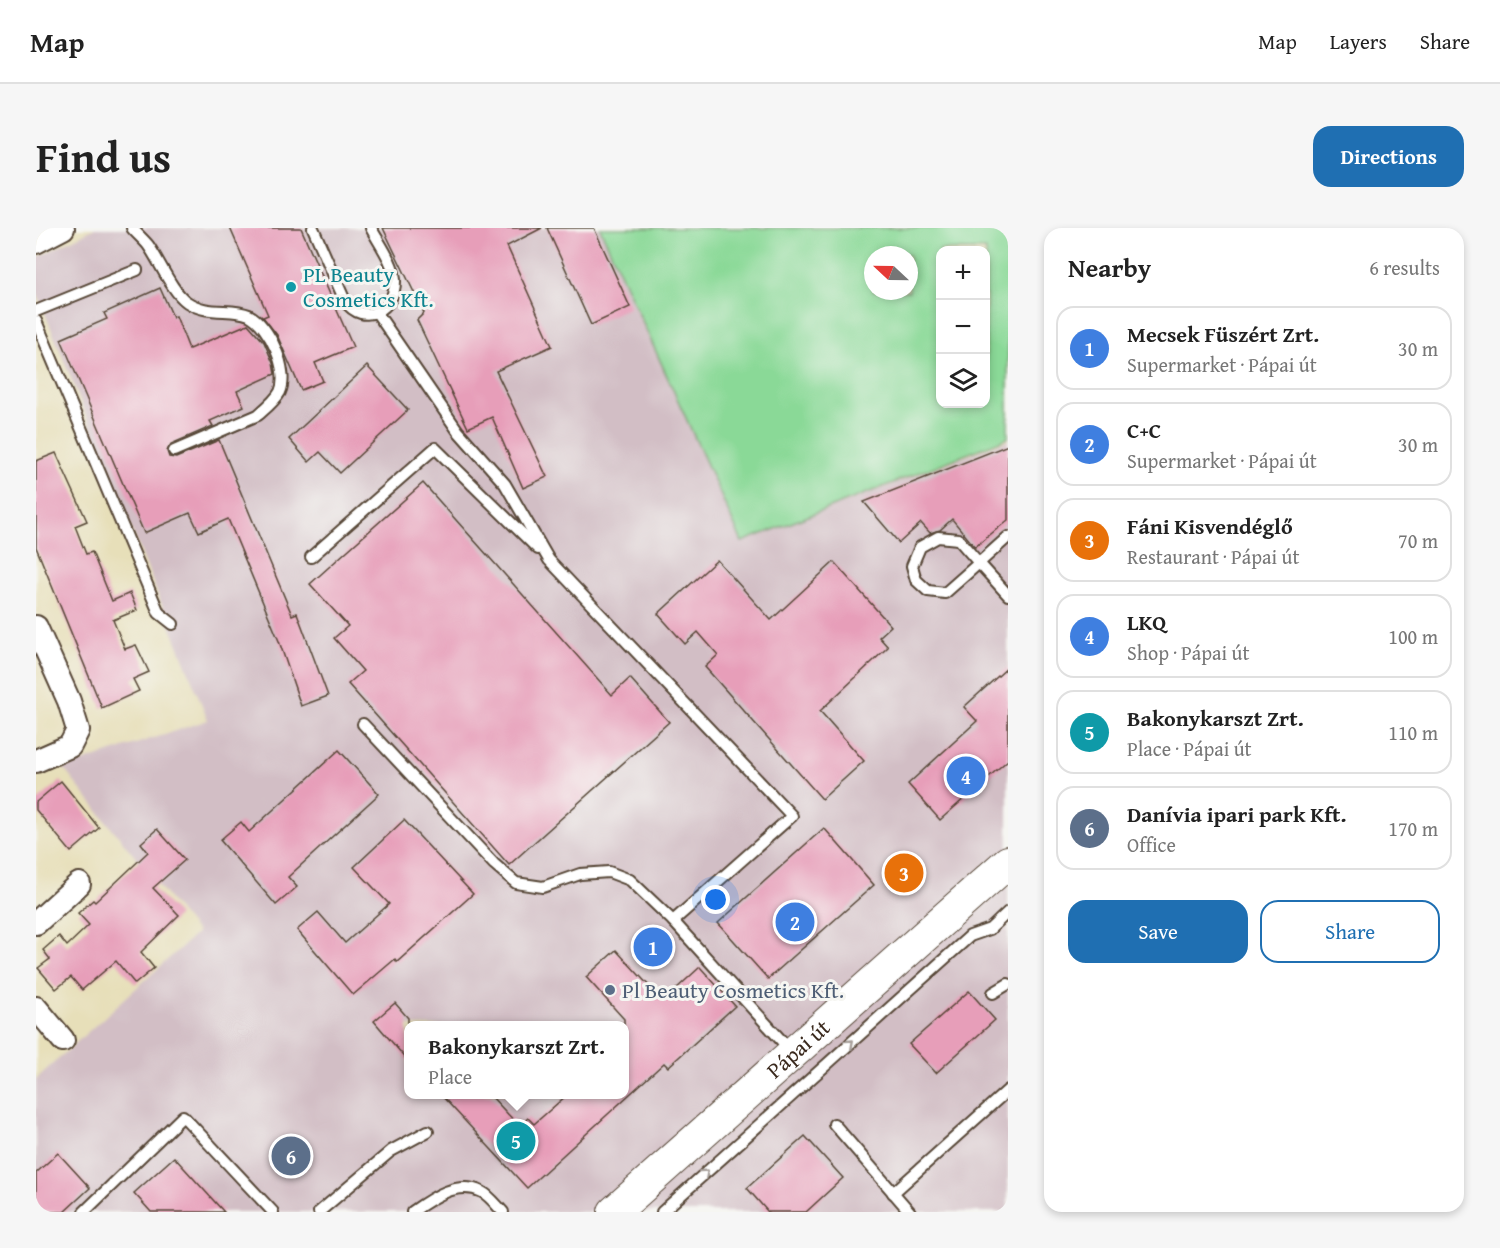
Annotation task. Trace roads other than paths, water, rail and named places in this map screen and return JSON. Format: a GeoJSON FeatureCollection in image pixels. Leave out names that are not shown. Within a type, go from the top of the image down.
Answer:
{"type":"FeatureCollection","features":[{"type":"Feature","properties":{"kind":"main road","name":"Pápai út"},"geometry":{"type":"LineString","coordinates":[[614,1212],[1008,862]]}},
{"type":"Feature","properties":{"kind":"street"},"geometry":{"type":"LineString","coordinates":[[36,242],[63,228]]}},
{"type":"Feature","properties":{"kind":"street"},"geometry":{"type":"LineString","coordinates":[[36,627],[69,701],[78,730],[70,746],[36,761]]}},
{"type":"Feature","properties":{"kind":"street"},"geometry":{"type":"LineString","coordinates":[[36,923],[79,884]]}},
{"type":"Feature","properties":{"kind":"street"},"geometry":{"type":"LineString","coordinates":[[36,1008],[63,1040]]}},
{"type":"Feature","properties":{"kind":"lane"},"geometry":{"type":"LineString","coordinates":[[132,228],[148,245],[184,301],[207,311],[247,314],[261,322],[269,332],[281,370],[283,383],[280,393],[258,415],[174,451]]}},
{"type":"Feature","properties":{"kind":"lane"},"geometry":{"type":"LineString","coordinates":[[313,228],[350,308],[363,315],[377,313],[391,296],[395,281],[394,272],[371,228]]}},
{"type":"Feature","properties":{"kind":"lane"},"geometry":{"type":"LineString","coordinates":[[36,311],[137,270]]}},
{"type":"Feature","properties":{"kind":"lane"},"geometry":{"type":"LineString","coordinates":[[377,313],[458,431],[505,484],[549,560]]}},
{"type":"Feature","properties":{"kind":"lane"},"geometry":{"type":"LineString","coordinates":[[36,321],[159,613],[173,624]]}},
{"type":"Feature","properties":{"kind":"lane"},"geometry":{"type":"LineString","coordinates":[[311,557],[435,448],[549,560],[792,816],[673,921]]}},
{"type":"Feature","properties":{"kind":"lane"},"geometry":{"type":"LineString","coordinates":[[1008,537],[979,563],[945,593],[928,591],[916,580],[912,566],[920,547],[938,537],[958,539],[979,563],[1008,595]]}},
{"type":"Feature","properties":{"kind":"lane"},"geometry":{"type":"LineString","coordinates":[[363,724],[494,864],[516,883],[543,887],[580,874],[609,872],[630,880],[673,921],[793,1053]]}},
{"type":"Feature","properties":{"kind":"lane"},"geometry":{"type":"LineString","coordinates":[[662,1212],[970,936],[990,928],[1008,912]]}},
{"type":"Feature","properties":{"kind":"lane"},"geometry":{"type":"LineString","coordinates":[[993,993],[1008,984]]}},
{"type":"Feature","properties":{"kind":"lane"},"geometry":{"type":"LineString","coordinates":[[893,1193],[1008,1090]]}},
{"type":"Feature","properties":{"kind":"lane"},"geometry":{"type":"LineString","coordinates":[[84,1212],[183,1116],[273,1212]]}},
{"type":"Feature","properties":{"kind":"lane"},"geometry":{"type":"LineString","coordinates":[[834,1124],[910,1212]]}},
{"type":"Feature","properties":{"kind":"lane"},"geometry":{"type":"LineString","coordinates":[[319,1212],[392,1151],[428,1131]]}},
{"type":"Feature","properties":{"kind":"lane"},"geometry":{"type":"LineString","coordinates":[[412,1212],[433,1197],[467,1188],[483,1193],[503,1212]]}},
{"type":"Feature","properties":{"kind":"place","name":"PL Beauty Cosmetics Kft."},"geometry":{"type":"Point","coordinates":[291,287]}},
{"type":"Feature","properties":{"kind":"place","name":"LKQ"},"geometry":{"type":"Point","coordinates":[966,776]}},
{"type":"Feature","properties":{"kind":"place","name":"Fáni Kisvendéglő"},"geometry":{"type":"Point","coordinates":[904,873]}},
{"type":"Feature","properties":{"kind":"place","name":"C+C"},"geometry":{"type":"Point","coordinates":[795,922]}},
{"type":"Feature","properties":{"kind":"place","name":"Mecsek Füszért Zrt."},"geometry":{"type":"Point","coordinates":[653,947]}},
{"type":"Feature","properties":{"kind":"place","name":"Pl Beauty Cosmetics Kft."},"geometry":{"type":"Point","coordinates":[610,990]}},
{"type":"Feature","properties":{"kind":"place","name":"Bakonykarszt Zrt."},"geometry":{"type":"Point","coordinates":[516,1141]}},
{"type":"Feature","properties":{"kind":"place","name":"Danívia ipari park Kft."},"geometry":{"type":"Point","coordinates":[291,1156]}}]}
